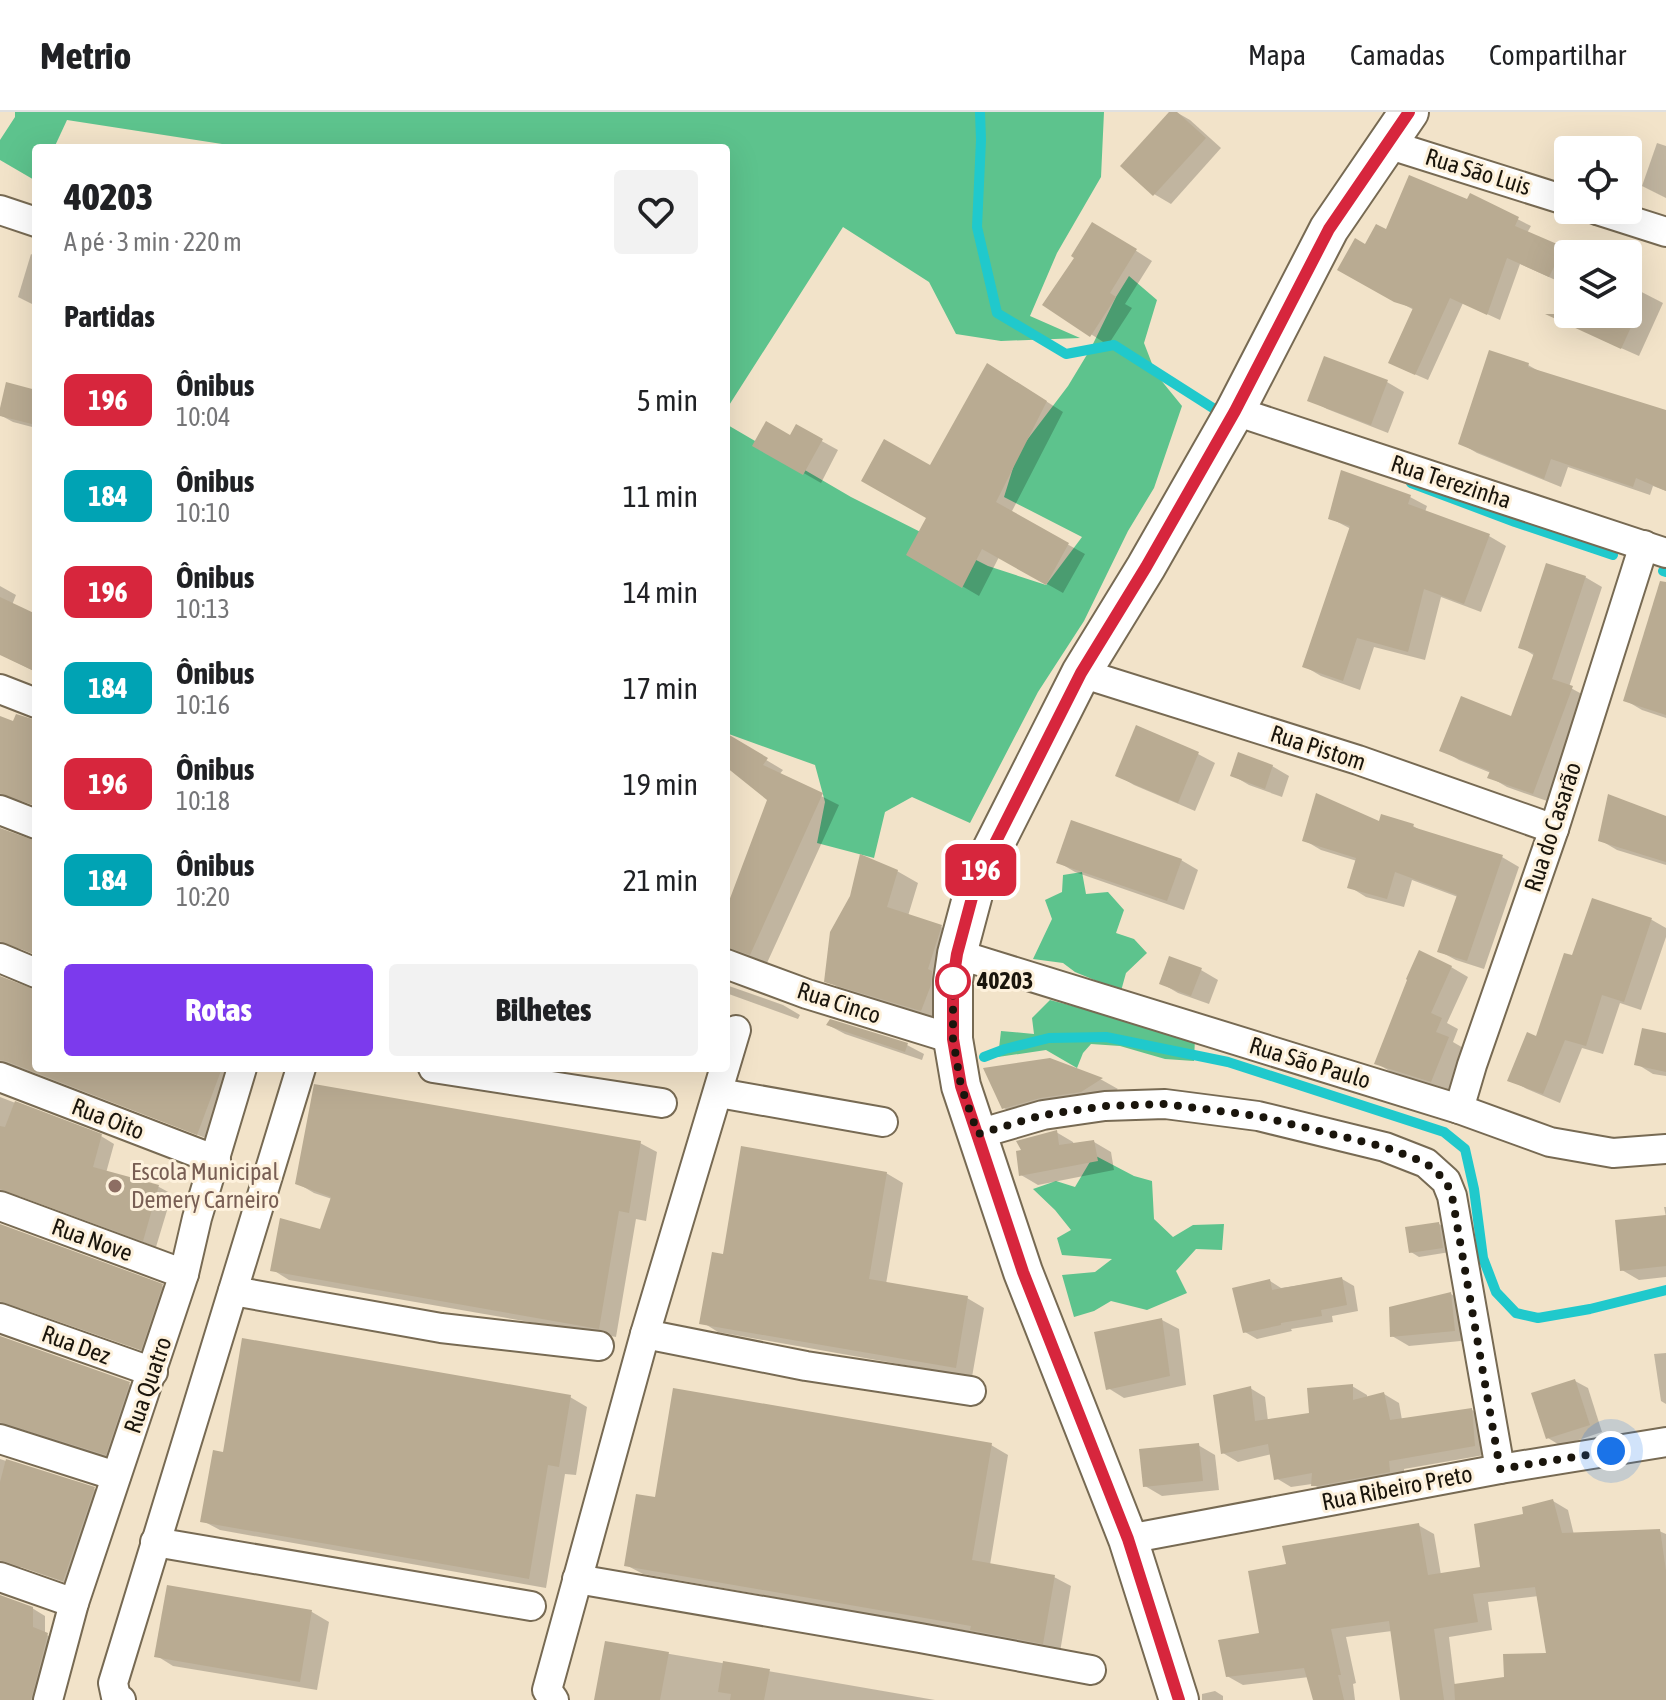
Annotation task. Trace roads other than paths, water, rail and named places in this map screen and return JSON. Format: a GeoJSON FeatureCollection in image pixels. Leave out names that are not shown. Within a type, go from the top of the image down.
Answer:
{"type":"FeatureCollection","features":[{"type":"Feature","properties":{"kind":"main road"},"geometry":{"type":"LineString","coordinates":[[1179,1700],[1128,1539],[1023,1272],[961,1086],[953,1039],[953,981],[977,879],[1081,673],[1235,411],[1329,229],[1409,112]]}},
{"type":"Feature","properties":{"kind":"street","name":"Rua São Luis"},"geometry":{"type":"LineString","coordinates":[[1387,144],[1554,197]]}},
{"type":"Feature","properties":{"kind":"street"},"geometry":{"type":"LineString","coordinates":[[0,210],[32,221]]}},
{"type":"Feature","properties":{"kind":"street"},"geometry":{"type":"LineString","coordinates":[[1641,224],[1666,232]]}},
{"type":"Feature","properties":{"kind":"street","name":"Rua Terezinha"},"geometry":{"type":"LineString","coordinates":[[1235,411],[1655,549]]}},
{"type":"Feature","properties":{"kind":"street","name":"Rua do Casarão"},"geometry":{"type":"LineString","coordinates":[[1459,1109],[1554,829],[1655,549]]}},
{"type":"Feature","properties":{"kind":"street","name":"Rua Pistom"},"geometry":{"type":"LineString","coordinates":[[1081,673],[1358,760],[1554,829]]}},
{"type":"Feature","properties":{"kind":"street"},"geometry":{"type":"LineString","coordinates":[[0,689],[32,701]]}},
{"type":"Feature","properties":{"kind":"street"},"geometry":{"type":"LineString","coordinates":[[0,810],[32,822]]}},
{"type":"Feature","properties":{"kind":"street","name":"Rua São Paulo"},"geometry":{"type":"LineString","coordinates":[[957,954],[1459,1109],[1550,1142],[1613,1153],[1666,1149]]}},
{"type":"Feature","properties":{"kind":"street"},"geometry":{"type":"LineString","coordinates":[[0,958],[32,971]]}},
{"type":"Feature","properties":{"kind":"street","name":"Rua Cinco"},"geometry":{"type":"LineString","coordinates":[[730,965],[807,994],[953,1039]]}},
{"type":"Feature","properties":{"kind":"street"},"geometry":{"type":"LineString","coordinates":[[730,1052],[736,1030]]}},
{"type":"Feature","properties":{"kind":"street","name":"Rua Quatro"},"geometry":{"type":"LineString","coordinates":[[48,1700],[74,1603],[184,1274],[197,1218],[241,1072]]}},
{"type":"Feature","properties":{"kind":"street"},"geometry":{"type":"LineString","coordinates":[[121,1700],[116,1697],[113,1683],[300,1072]]}},
{"type":"Feature","properties":{"kind":"street"},"geometry":{"type":"LineString","coordinates":[[459,1072],[662,1103]]}},
{"type":"Feature","properties":{"kind":"street"},"geometry":{"type":"LineString","coordinates":[[554,1700],[547,1690],[577,1579],[645,1334],[725,1072]]}},
{"type":"Feature","properties":{"kind":"street","name":"Rua Oito"},"geometry":{"type":"LineString","coordinates":[[0,1077],[216,1160]]}},
{"type":"Feature","properties":{"kind":"street"},"geometry":{"type":"LineString","coordinates":[[719,1093],[883,1122]]}},
{"type":"Feature","properties":{"kind":"street"},"geometry":{"type":"LineString","coordinates":[[978,1134],[1043,1115],[1105,1106],[1165,1104],[1258,1116],[1385,1147],[1426,1163],[1446,1181],[1452,1196],[1500,1469]]}},
{"type":"Feature","properties":{"kind":"street","name":"Rua Nove"},"geometry":{"type":"LineString","coordinates":[[0,1206],[184,1274]]}},
{"type":"Feature","properties":{"kind":"street"},"geometry":{"type":"LineString","coordinates":[[233,1291],[441,1328],[599,1346]]}},
{"type":"Feature","properties":{"kind":"street","name":"Rua Dez"},"geometry":{"type":"LineString","coordinates":[[0,1318],[153,1372]]}},
{"type":"Feature","properties":{"kind":"street"},"geometry":{"type":"LineString","coordinates":[[645,1334],[806,1366],[971,1391]]}},
{"type":"Feature","properties":{"kind":"street"},"geometry":{"type":"LineString","coordinates":[[0,1439],[116,1476]]}},
{"type":"Feature","properties":{"kind":"street","name":"Rua Ribeiro Preto"},"geometry":{"type":"LineString","coordinates":[[1128,1539],[1500,1469],[1666,1442]]}},
{"type":"Feature","properties":{"kind":"street"},"geometry":{"type":"LineString","coordinates":[[155,1542],[531,1606]]}},
{"type":"Feature","properties":{"kind":"street"},"geometry":{"type":"LineString","coordinates":[[0,1577],[74,1603]]}},
{"type":"Feature","properties":{"kind":"street"},"geometry":{"type":"LineString","coordinates":[[577,1579],[1091,1670]]}},
{"type":"Feature","properties":{"kind":"waterway"},"geometry":{"type":"LineString","coordinates":[[980,112],[977,227],[997,313],[1066,354],[1114,345],[1216,410]]}},
{"type":"Feature","properties":{"kind":"waterway"},"geometry":{"type":"LineString","coordinates":[[1411,483],[1613,555]]}},
{"type":"Feature","properties":{"kind":"waterway"},"geometry":{"type":"LineString","coordinates":[[984,1057],[1049,1038],[1106,1037],[1228,1062],[1444,1132],[1465,1149],[1483,1258],[1496,1292],[1516,1313],[1538,1318],[1666,1290]]}},
{"type":"Feature","properties":{"kind":"place","name":"40203"},"geometry":{"type":"Point","coordinates":[953,981]}},
{"type":"Feature","properties":{"kind":"place","name":"Escola Municipal Demery Carneiro"},"geometry":{"type":"Point","coordinates":[115,1186]}}]}
